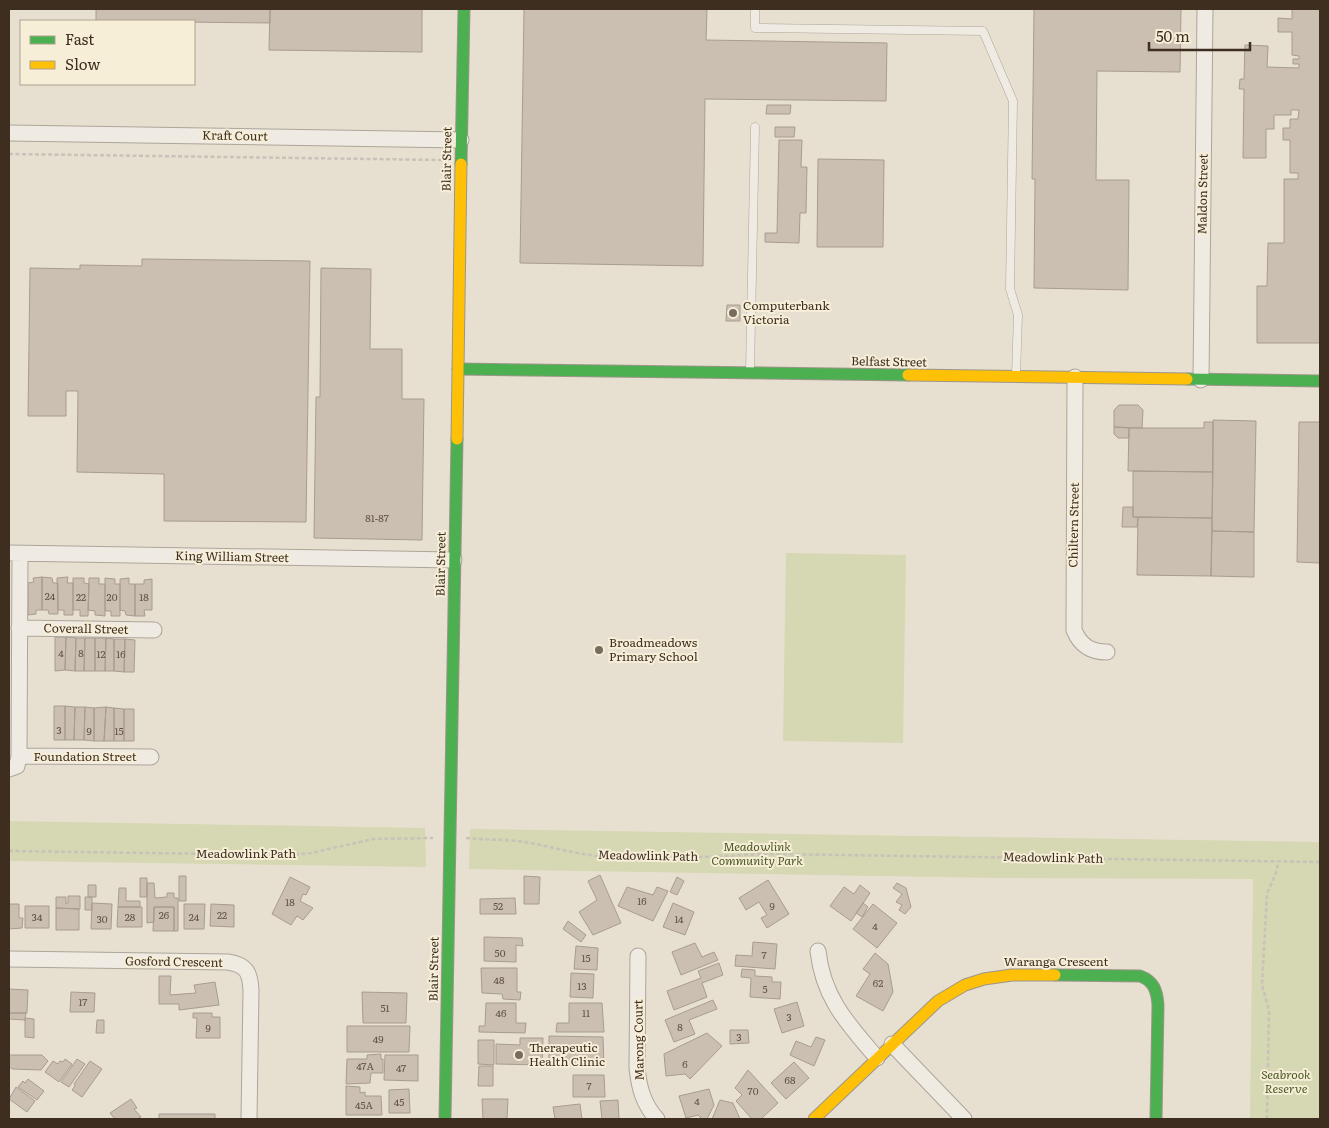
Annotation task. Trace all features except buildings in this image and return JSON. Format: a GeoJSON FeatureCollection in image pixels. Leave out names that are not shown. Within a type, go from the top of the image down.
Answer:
{"type":"FeatureCollection","features":[{"type":"Feature","properties":{"kind":"street","name":"Blair Street"},"geometry":{"type":"LineString","coordinates":[[445,1119],[464,9]]}},
{"type":"Feature","properties":{"kind":"street","name":"Maldon Street"},"geometry":{"type":"LineString","coordinates":[[1201,380],[1205,9]]}},
{"type":"Feature","properties":{"kind":"street","name":"Kraft Court"},"geometry":{"type":"LineString","coordinates":[[9,133],[461,140]]}},
{"type":"Feature","properties":{"kind":"street","name":"Belfast Street"},"geometry":{"type":"LineString","coordinates":[[458,369],[1320,381]]}},
{"type":"Feature","properties":{"kind":"street","name":"Chiltern Street"},"geometry":{"type":"LineString","coordinates":[[1075,377],[1074,630],[1078,639],[1091,650],[1107,652]]}},
{"type":"Feature","properties":{"kind":"street","name":"King William Street"},"geometry":{"type":"LineString","coordinates":[[15,554],[454,560]]}},
{"type":"Feature","properties":{"kind":"street"},"geometry":{"type":"LineString","coordinates":[[9,770],[17,766],[19,756],[14,667],[19,628],[15,554]]}},
{"type":"Feature","properties":{"kind":"street","name":"Coverall Street"},"geometry":{"type":"LineString","coordinates":[[19,628],[154,630]]}},
{"type":"Feature","properties":{"kind":"street","name":"Foundation Street"},"geometry":{"type":"LineString","coordinates":[[19,756],[151,757]]}},
{"type":"Feature","properties":{"kind":"street"},"geometry":{"type":"LineString","coordinates":[[818,951],[820,967],[828,993],[848,1024],[878,1058]]}},
{"type":"Feature","properties":{"kind":"street","name":"Marong Court"},"geometry":{"type":"LineString","coordinates":[[638,956],[638,1080],[644,1102],[657,1119]]}},
{"type":"Feature","properties":{"kind":"street","name":"Gosford Crescent"},"geometry":{"type":"LineString","coordinates":[[9,959],[228,962],[244,968],[249,976],[251,990],[249,1119]]}},
{"type":"Feature","properties":{"kind":"street","name":"Waranga Crescent"},"geometry":{"type":"LineString","coordinates":[[814,1119],[938,1001],[965,985],[984,979],[1031,974],[1140,976],[1151,981],[1158,996],[1156,1119]]}},
{"type":"Feature","properties":{"kind":"street"},"geometry":{"type":"LineString","coordinates":[[892,1044],[964,1119]]}},
{"type":"Feature","properties":{"kind":"lane"},"geometry":{"type":"LineString","coordinates":[[755,9],[755,28],[983,31],[1013,102],[1010,288],[1018,315],[1016,377]]}},
{"type":"Feature","properties":{"kind":"lane"},"geometry":{"type":"LineString","coordinates":[[750,373],[755,127]]}},
{"type":"Feature","properties":{"kind":"path"},"geometry":{"type":"LineString","coordinates":[[9,154],[443,160]]}},
{"type":"Feature","properties":{"kind":"path","name":"Meadowlink Path"},"geometry":{"type":"LineString","coordinates":[[9,852],[290,855],[311,854],[373,839],[450,838],[510,840],[580,854],[616,857],[686,858],[777,854],[1320,862]]}},
{"type":"Feature","properties":{"kind":"path"},"geometry":{"type":"LineString","coordinates":[[1267,1119],[1269,1010],[1262,986],[1267,894],[1278,870],[1278,862]]}},
{"type":"Feature","properties":{"kind":"green space"},"geometry":{"type":"Polygon","coordinates":[[[786,553],[906,555],[903,743],[783,741],[786,553]]]}},
{"type":"Feature","properties":{"kind":"green space"},"geometry":{"type":"Polygon","coordinates":[[[9,821],[425,828],[426,867],[9,861],[9,821]]]}},
{"type":"Feature","properties":{"kind":"green space","name":"Meadowlink Community Park"},"geometry":{"type":"Polygon","coordinates":[[[470,829],[1320,842],[1320,1119],[1250,1119],[1253,879],[997,878],[469,869],[470,829]]]}},
{"type":"Feature","properties":{"kind":"traffic: fast"},"geometry":{"type":"LineString","coordinates":[[461,164],[464,9]]}},
{"type":"Feature","properties":{"kind":"traffic: fast"},"geometry":{"type":"LineString","coordinates":[[458,369],[908,375]]}},
{"type":"Feature","properties":{"kind":"traffic: fast"},"geometry":{"type":"LineString","coordinates":[[1187,379],[1320,381]]}},
{"type":"Feature","properties":{"kind":"traffic: fast"},"geometry":{"type":"LineString","coordinates":[[445,1119],[457,439]]}},
{"type":"Feature","properties":{"kind":"traffic: fast"},"geometry":{"type":"LineString","coordinates":[[1055,975],[1140,976],[1152,984],[1156,991],[1158,1005],[1156,1119]]}},
{"type":"Feature","properties":{"kind":"traffic: slow"},"geometry":{"type":"LineString","coordinates":[[457,439],[461,164]]}},
{"type":"Feature","properties":{"kind":"traffic: slow"},"geometry":{"type":"LineString","coordinates":[[908,375],[1187,379]]}},
{"type":"Feature","properties":{"kind":"traffic: slow"},"geometry":{"type":"LineString","coordinates":[[814,1119],[938,1001],[965,985],[984,979],[1012,975],[1055,975]]}},
{"type":"Feature","properties":{"kind":"place","name":"Computerbank Victoria"},"geometry":{"type":"Point","coordinates":[733,313]}},
{"type":"Feature","properties":{"kind":"place","name":"Broadmeadows Primary School"},"geometry":{"type":"Point","coordinates":[599,650]}},
{"type":"Feature","properties":{"kind":"place","name":"Therapeutic Health Clinic"},"geometry":{"type":"Point","coordinates":[519,1055]}},
{"type":"Feature","properties":{"kind":"park label","name":"Seabrook Reserve"},"geometry":{"type":"Point","coordinates":[1286,1082]}}]}
